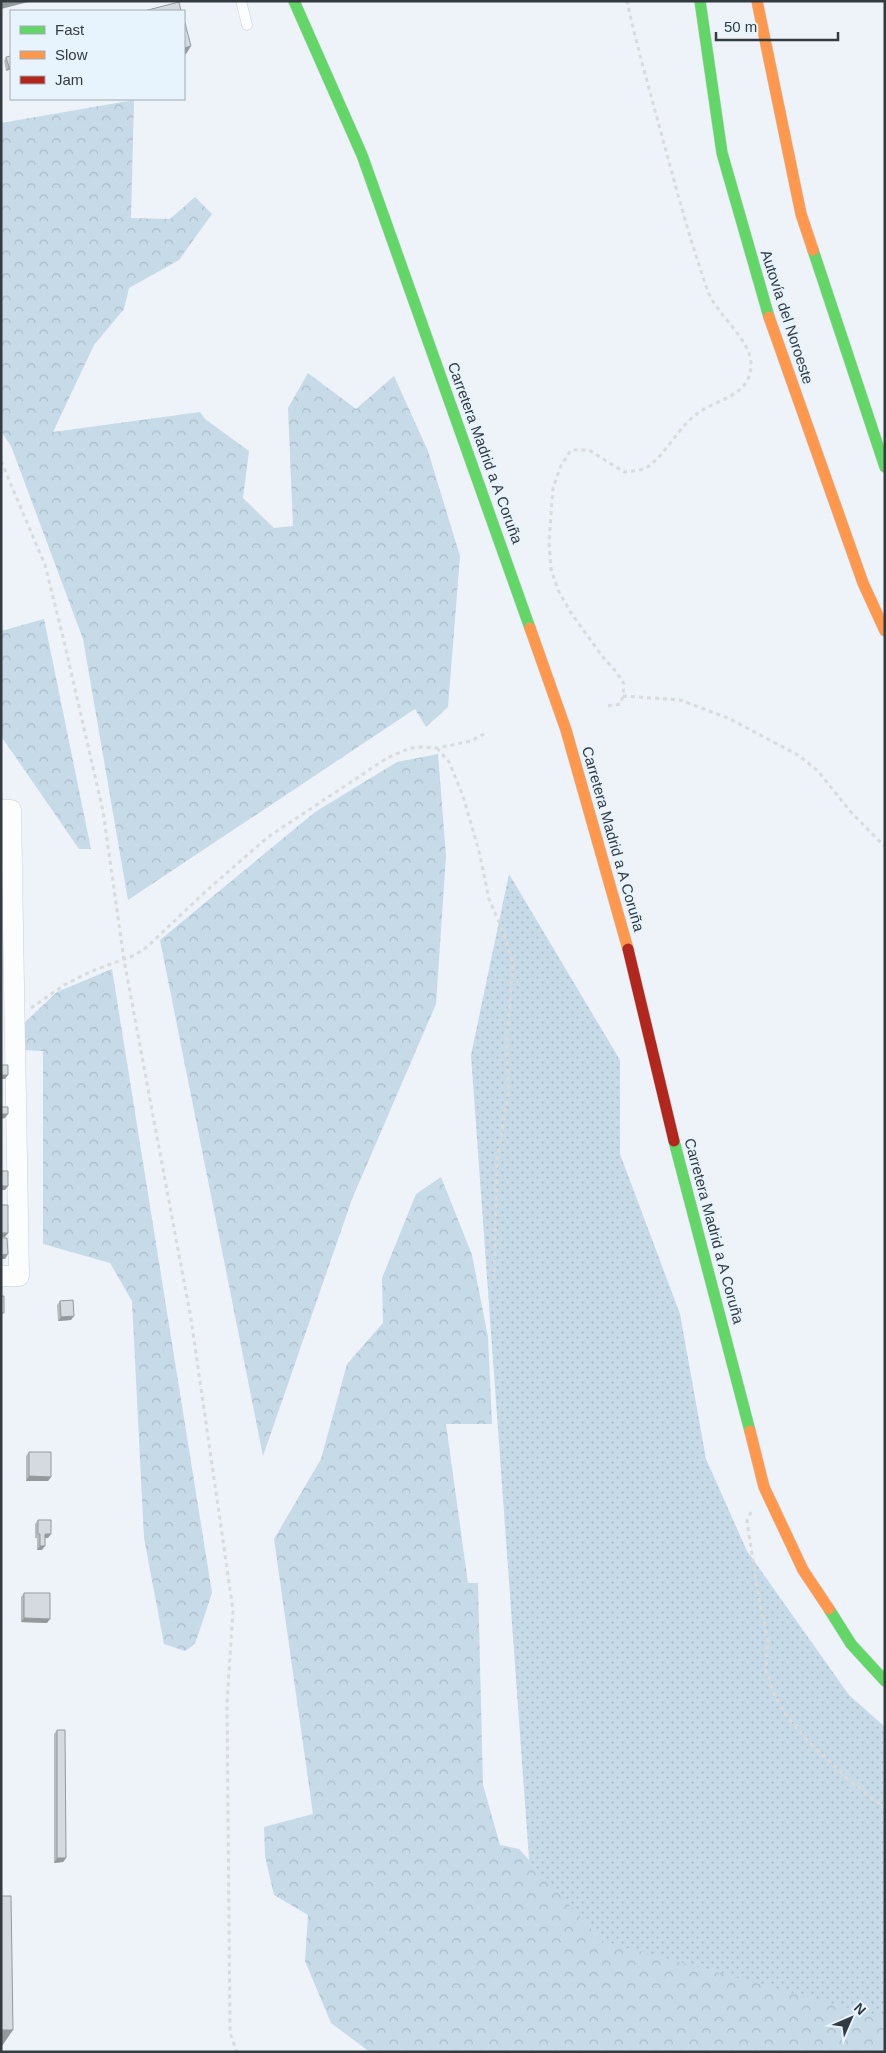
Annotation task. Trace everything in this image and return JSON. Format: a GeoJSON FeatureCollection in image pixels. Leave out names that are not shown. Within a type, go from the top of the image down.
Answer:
{"type":"FeatureCollection","features":[{"type":"Feature","properties":{"kind":"highway","name":"Carretera Madrid a A Coruña"},"geometry":{"type":"LineString","coordinates":[[294,1],[362,155],[566,730],[622,924],[668,1116],[764,1487],[803,1570],[851,1644],[885,1681]]}},
{"type":"Feature","properties":{"kind":"highway","name":"Autovía del Noroeste"},"geometry":{"type":"LineString","coordinates":[[700,1],[722,153],[774,333],[864,583],[885,631]]}},
{"type":"Feature","properties":{"kind":"highway"},"geometry":{"type":"LineString","coordinates":[[757,1],[801,214],[885,467]]}},
{"type":"Feature","properties":{"kind":"street"},"geometry":{"type":"LineString","coordinates":[[1,810],[12,810],[10,1018],[19,1276],[1,1276]]}},
{"type":"Feature","properties":{"kind":"lane"},"geometry":{"type":"LineString","coordinates":[[241,1],[247,25]]}},
{"type":"Feature","properties":{"kind":"path"},"geometry":{"type":"LineString","coordinates":[[608,706],[620,704],[624,684],[570,613],[558,590],[551,569],[549,542],[554,488],[561,466],[571,450],[589,450],[624,472],[644,469],[698,413],[737,393],[746,383],[751,367],[750,354],[710,298],[702,276],[681,208],[626,1]]}},
{"type":"Feature","properties":{"kind":"path"},"geometry":{"type":"LineString","coordinates":[[1,461],[44,565],[64,637],[103,811],[124,960],[191,1319],[233,1610],[227,1703],[230,2033],[237,2052]]}},
{"type":"Feature","properties":{"kind":"path"},"geometry":{"type":"LineString","coordinates":[[623,696],[680,700],[728,718],[798,755],[818,771],[850,811],[885,847]]}},
{"type":"Feature","properties":{"kind":"path"},"geometry":{"type":"LineString","coordinates":[[10,1018],[64,985],[92,971],[124,960],[146,948],[206,891],[268,837],[387,758],[410,748],[423,746],[437,748],[471,741],[484,734]]}},
{"type":"Feature","properties":{"kind":"path"},"geometry":{"type":"LineString","coordinates":[[437,748],[449,762],[463,796],[479,851],[489,899],[503,931],[513,963],[507,1039],[508,1094],[497,1160],[494,1283]]}},
{"type":"Feature","properties":{"kind":"path"},"geometry":{"type":"LineString","coordinates":[[764,1487],[747,1520],[759,1600],[768,1640],[766,1670],[774,1694],[783,1712],[803,1736],[850,1780],[885,1808]]}},
{"type":"Feature","properties":{"kind":"green space"},"geometry":{"type":"Polygon","coordinates":[[[134,100],[131,218],[170,219],[195,197],[212,214],[179,260],[129,288],[124,309],[94,345],[53,432],[200,412],[205,419],[249,451],[243,498],[274,528],[293,526],[288,408],[308,373],[356,409],[394,376],[428,451],[460,556],[448,707],[426,727],[415,709],[128,900],[83,639],[11,446],[1,431],[1,123],[134,100]]]}},
{"type":"Feature","properties":{"kind":"green space"},"geometry":{"type":"Polygon","coordinates":[[[44,619],[91,849],[79,849],[1,736],[1,631],[44,619]]]}},
{"type":"Feature","properties":{"kind":"green space"},"geometry":{"type":"Polygon","coordinates":[[[438,754],[446,856],[436,1004],[352,1199],[263,1456],[160,940],[315,812],[397,762],[438,754]]]}},
{"type":"Feature","properties":{"kind":"green space"},"geometry":{"type":"Polygon","coordinates":[[[509,874],[620,1060],[620,1154],[680,1314],[706,1459],[747,1551],[849,1695],[885,1727],[885,2052],[542,2039],[471,1055],[509,874]]]}},
{"type":"Feature","properties":{"kind":"green space"},"geometry":{"type":"Polygon","coordinates":[[[112,969],[212,1593],[195,1644],[185,1651],[164,1644],[144,1538],[132,1301],[110,1263],[43,1244],[43,1051],[22,1050],[22,1025],[57,992],[112,969]]]}},
{"type":"Feature","properties":{"kind":"green space"},"geometry":{"type":"Polygon","coordinates":[[[441,1177],[472,1255],[488,1337],[492,1424],[446,1424],[468,1583],[478,1583],[483,1785],[500,1845],[519,1849],[602,1941],[885,2018],[885,2052],[370,2052],[331,2023],[305,1961],[308,1915],[274,1895],[265,1856],[264,1827],[313,1814],[274,1539],[321,1459],[347,1364],[383,1323],[382,1278],[416,1194],[441,1177]]]}},
{"type":"Feature","properties":{"kind":"building"},"geometry":{"type":"Polygon","coordinates":[[[179,2],[181,10],[148,10],[179,2]]]}},
{"type":"Feature","properties":{"kind":"building"},"geometry":{"type":"Polygon","coordinates":[[[185,23],[191,46],[185,48],[185,23]]]}},
{"type":"Feature","properties":{"kind":"building"},"geometry":{"type":"Polygon","coordinates":[[[10,56],[9,67],[6,57],[10,56]]]}},
{"type":"Feature","properties":{"kind":"building"},"geometry":{"type":"Polygon","coordinates":[[[1,1065],[8,1065],[8,1075],[1,1075],[1,1065]]]}},
{"type":"Feature","properties":{"kind":"building"},"geometry":{"type":"Polygon","coordinates":[[[1,1107],[8,1107],[8,1114],[1,1114],[1,1107]]]}},
{"type":"Feature","properties":{"kind":"building"},"geometry":{"type":"Polygon","coordinates":[[[1,1171],[8,1171],[8,1186],[1,1186],[1,1171]]]}},
{"type":"Feature","properties":{"kind":"building"},"geometry":{"type":"Polygon","coordinates":[[[1,1205],[8,1205],[8,1233],[1,1233],[1,1205]]]}},
{"type":"Feature","properties":{"kind":"building"},"geometry":{"type":"Polygon","coordinates":[[[1,1238],[7,1238],[8,1254],[1,1255],[1,1238]]]}},
{"type":"Feature","properties":{"kind":"building"},"geometry":{"type":"Polygon","coordinates":[[[1,1296],[4,1296],[4,1313],[1,1313],[1,1296]]]}},
{"type":"Feature","properties":{"kind":"building"},"geometry":{"type":"Polygon","coordinates":[[[73,1300],[74,1316],[61,1317],[60,1301],[73,1300]]]}},
{"type":"Feature","properties":{"kind":"building"},"geometry":{"type":"Polygon","coordinates":[[[29,1452],[51,1452],[51,1477],[29,1476],[29,1452]]]}},
{"type":"Feature","properties":{"kind":"building"},"geometry":{"type":"Polygon","coordinates":[[[38,1520],[51,1520],[51,1534],[45,1534],[45,1546],[40,1546],[38,1520]]]}},
{"type":"Feature","properties":{"kind":"building"},"geometry":{"type":"Polygon","coordinates":[[[24,1593],[50,1593],[50,1619],[24,1618],[24,1593]]]}},
{"type":"Feature","properties":{"kind":"building"},"geometry":{"type":"Polygon","coordinates":[[[57,1730],[65,1730],[66,1858],[57,1858],[57,1730]]]}},
{"type":"Feature","properties":{"kind":"building"},"geometry":{"type":"Polygon","coordinates":[[[1,1896],[11,1896],[13,2030],[1,2030],[1,1896]]]}},
{"type":"Feature","properties":{"kind":"traffic: fast"},"geometry":{"type":"LineString","coordinates":[[294,1],[362,155],[530,628]]}},
{"type":"Feature","properties":{"kind":"traffic: fast"},"geometry":{"type":"LineString","coordinates":[[700,1],[722,153],[769,317]]}},
{"type":"Feature","properties":{"kind":"traffic: fast"},"geometry":{"type":"LineString","coordinates":[[813,250],[885,467]]}},
{"type":"Feature","properties":{"kind":"traffic: fast"},"geometry":{"type":"LineString","coordinates":[[674,1141],[750,1431]]}},
{"type":"Feature","properties":{"kind":"traffic: fast"},"geometry":{"type":"LineString","coordinates":[[829,1609],[851,1644],[885,1681]]}},
{"type":"Feature","properties":{"kind":"traffic: slow"},"geometry":{"type":"LineString","coordinates":[[757,1],[801,214],[813,250]]}},
{"type":"Feature","properties":{"kind":"traffic: slow"},"geometry":{"type":"LineString","coordinates":[[769,317],[863,583],[885,631]]}},
{"type":"Feature","properties":{"kind":"traffic: slow"},"geometry":{"type":"LineString","coordinates":[[530,628],[566,730],[628,949]]}},
{"type":"Feature","properties":{"kind":"traffic: slow"},"geometry":{"type":"LineString","coordinates":[[750,1431],[764,1487],[803,1570],[829,1609]]}},
{"type":"Feature","properties":{"kind":"traffic: jam"},"geometry":{"type":"LineString","coordinates":[[628,949],[674,1141]]}}]}
